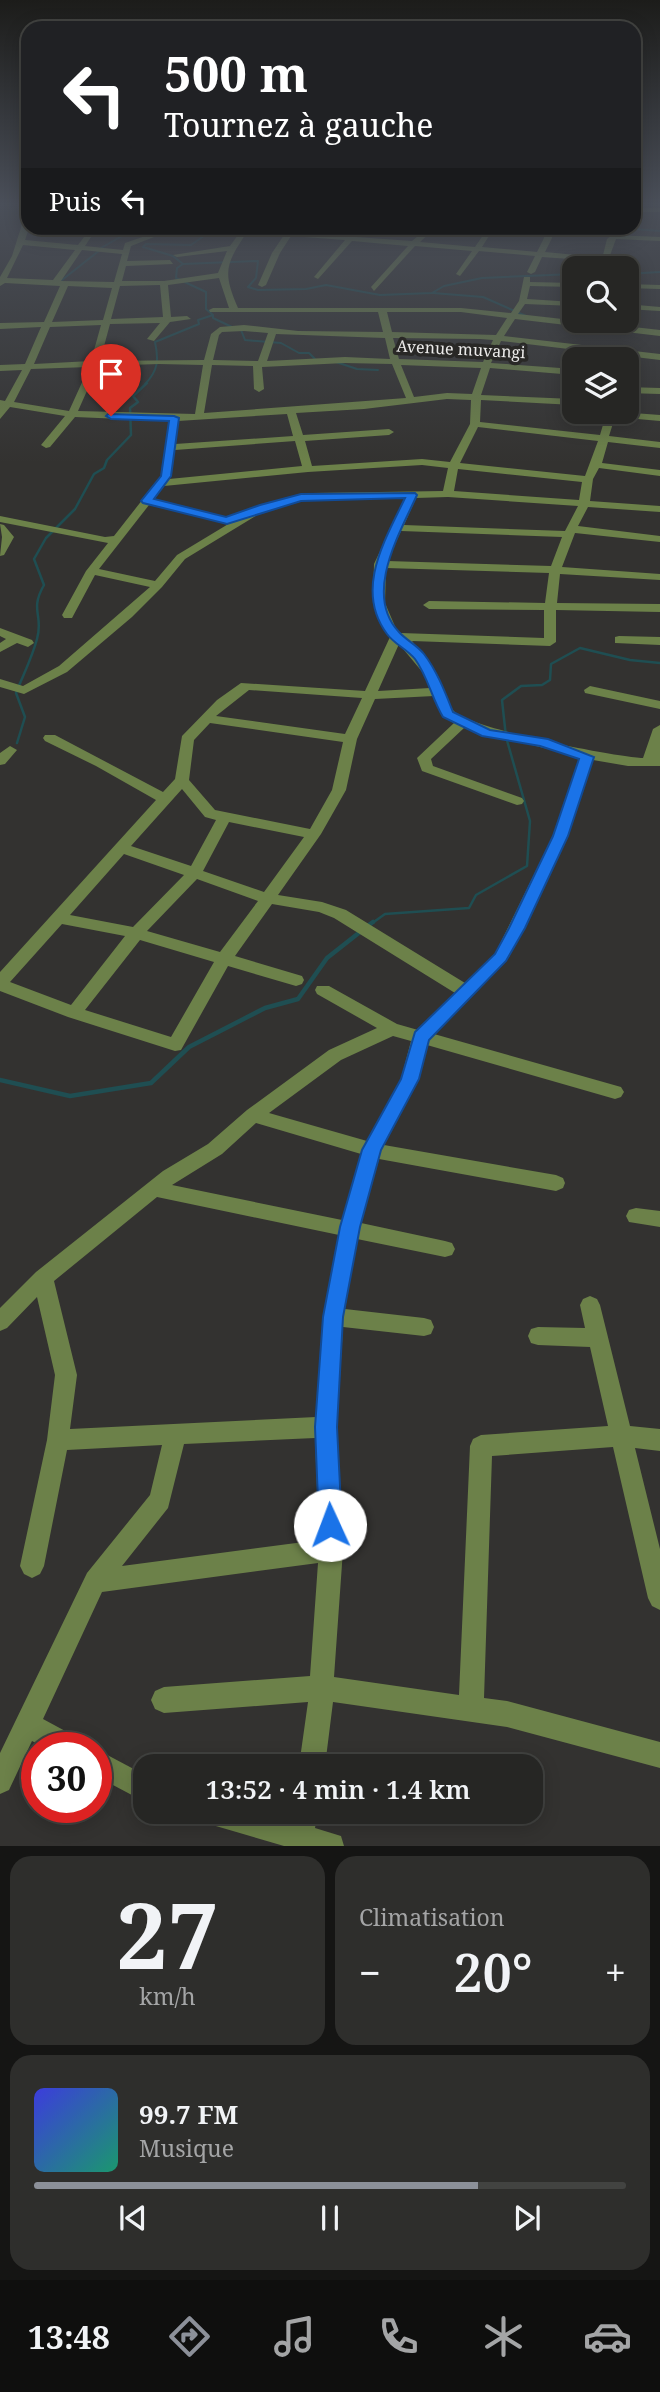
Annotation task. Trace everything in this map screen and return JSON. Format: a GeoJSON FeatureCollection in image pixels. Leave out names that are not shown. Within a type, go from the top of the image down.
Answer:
{"type":"FeatureCollection","features":[{"type":"Feature","properties":{"kind":"street"},"geometry":{"type":"LineString","coordinates":[[0,416],[4,404],[29,367],[48,324],[58,291]]}},
{"type":"Feature","properties":{"kind":"street"},"geometry":{"type":"LineString","coordinates":[[46,445],[72,414],[93,365],[113,291]]}},
{"type":"Feature","properties":{"kind":"street"},"geometry":{"type":"LineString","coordinates":[[151,339],[167,320],[165,291]]}},
{"type":"Feature","properties":{"kind":"street"},"geometry":{"type":"LineString","coordinates":[[229,291],[234,309]]}},
{"type":"Feature","properties":{"kind":"street"},"geometry":{"type":"LineString","coordinates":[[448,494],[454,464],[475,424],[476,396],[486,365],[498,338],[523,301],[525,291]]}},
{"type":"Feature","properties":{"kind":"street"},"geometry":{"type":"LineString","coordinates":[[523,301],[562,303]]}},
{"type":"Feature","properties":{"kind":"street"},"geometry":{"type":"LineString","coordinates":[[639,307],[660,309]]}},
{"type":"Feature","properties":{"kind":"street"},"geometry":{"type":"LineString","coordinates":[[213,310],[461,310],[562,318]]}},
{"type":"Feature","properties":{"kind":"street"},"geometry":{"type":"LineString","coordinates":[[382,310],[395,361],[411,400]]}},
{"type":"Feature","properties":{"kind":"street"},"geometry":{"type":"LineString","coordinates":[[0,326],[187,319]]}},
{"type":"Feature","properties":{"kind":"street"},"geometry":{"type":"LineString","coordinates":[[199,417],[208,361],[215,334],[220,331],[244,328],[273,332],[498,338],[562,347]]}},
{"type":"Feature","properties":{"kind":"street"},"geometry":{"type":"LineString","coordinates":[[639,328],[660,333]]}},
{"type":"Feature","properties":{"kind":"street"},"geometry":{"type":"LineString","coordinates":[[259,389],[259,363],[273,332]]}},
{"type":"Feature","properties":{"kind":"street"},"geometry":{"type":"LineString","coordinates":[[639,356],[660,357]]}},
{"type":"Feature","properties":{"kind":"street","name":"Avenue muvangi"},"geometry":{"type":"LineString","coordinates":[[0,368],[156,362],[345,360],[486,365],[562,371]]}},
{"type":"Feature","properties":{"kind":"street"},"geometry":{"type":"LineString","coordinates":[[639,390],[660,391]]}},
{"type":"Feature","properties":{"kind":"street"},"geometry":{"type":"LineString","coordinates":[[4,404],[72,414],[174,418],[476,396],[562,401]]}},
{"type":"Feature","properties":{"kind":"street"},"geometry":{"type":"LineString","coordinates":[[291,411],[308,469]]}},
{"type":"Feature","properties":{"kind":"street"},"geometry":{"type":"LineString","coordinates":[[639,415],[660,418]]}},
{"type":"Feature","properties":{"kind":"street"},"geometry":{"type":"LineString","coordinates":[[68,615],[92,571],[166,476],[174,418]]}},
{"type":"Feature","properties":{"kind":"street"},"geometry":{"type":"LineString","coordinates":[[475,424],[660,444]]}},
{"type":"Feature","properties":{"kind":"street"},"geometry":{"type":"LineString","coordinates":[[396,637],[550,642],[550,608],[555,570],[570,531],[584,505],[588,479],[596,465],[609,424]]}},
{"type":"Feature","properties":{"kind":"street"},"geometry":{"type":"LineString","coordinates":[[170,447],[389,432]]}},
{"type":"Feature","properties":{"kind":"street"},"geometry":{"type":"LineString","coordinates":[[160,483],[308,469],[422,462],[588,479]]}},
{"type":"Feature","properties":{"kind":"street"},"geometry":{"type":"LineString","coordinates":[[596,465],[660,473]]}},
{"type":"Feature","properties":{"kind":"street"},"geometry":{"type":"LineString","coordinates":[[0,683],[24,690],[62,669],[158,585],[181,557],[263,507],[301,497],[448,494],[660,509]]}},
{"type":"Feature","properties":{"kind":"street"},"geometry":{"type":"LineString","coordinates":[[412,495],[380,564],[379,603],[396,637],[418,654],[430,673],[447,715],[486,733],[543,742],[587,757],[633,764],[655,762],[660,729]]}},
{"type":"Feature","properties":{"kind":"street"},"geometry":{"type":"LineString","coordinates":[[147,501],[227,520],[249,514]]}},
{"type":"Feature","properties":{"kind":"street"},"geometry":{"type":"LineString","coordinates":[[0,519],[105,540],[116,539]]}},
{"type":"Feature","properties":{"kind":"street"},"geometry":{"type":"LineString","coordinates":[[0,527],[8,537],[0,553]]}},
{"type":"Feature","properties":{"kind":"street"},"geometry":{"type":"LineString","coordinates":[[397,528],[570,531],[660,539]]}},
{"type":"Feature","properties":{"kind":"street"},"geometry":{"type":"LineString","coordinates":[[380,564],[555,570],[660,577]]}},
{"type":"Feature","properties":{"kind":"street"},"geometry":{"type":"LineString","coordinates":[[92,571],[158,585]]}},
{"type":"Feature","properties":{"kind":"street"},"geometry":{"type":"LineString","coordinates":[[429,605],[660,608]]}},
{"type":"Feature","properties":{"kind":"street"},"geometry":{"type":"LineString","coordinates":[[0,632],[22,641],[0,648]]}},
{"type":"Feature","properties":{"kind":"street"},"geometry":{"type":"LineString","coordinates":[[396,637],[370,695],[350,738],[339,790],[314,834],[224,959],[175,1045],[75,1013],[0,984],[182,780],[187,738],[222,703],[246,686],[370,695],[437,692]]}},
{"type":"Feature","properties":{"kind":"street"},"geometry":{"type":"LineString","coordinates":[[620,640],[660,641]]}},
{"type":"Feature","properties":{"kind":"street"},"geometry":{"type":"LineString","coordinates":[[590,690],[660,705]]}},
{"type":"Feature","properties":{"kind":"street"},"geometry":{"type":"LineString","coordinates":[[206,719],[350,738]]}},
{"type":"Feature","properties":{"kind":"street"},"geometry":{"type":"LineString","coordinates":[[462,723],[424,758],[427,768],[517,801]]}},
{"type":"Feature","properties":{"kind":"street"},"geometry":{"type":"LineString","coordinates":[[50,738],[164,799]]}},
{"type":"Feature","properties":{"kind":"street"},"geometry":{"type":"LineString","coordinates":[[313,1754],[331,1550],[326,1427],[333,1317],[350,1227],[372,1150],[410,1079],[421,1037],[500,957],[517,928],[560,836],[587,757]]}},
{"type":"Feature","properties":{"kind":"street"},"geometry":{"type":"LineString","coordinates":[[182,780],[210,814],[314,834]]}},
{"type":"Feature","properties":{"kind":"street"},"geometry":{"type":"LineString","coordinates":[[75,1013],[136,933],[195,872],[225,817]]}},
{"type":"Feature","properties":{"kind":"street"},"geometry":{"type":"LineString","coordinates":[[122,848],[266,898],[322,907],[340,914],[466,992]]}},
{"type":"Feature","properties":{"kind":"street"},"geometry":{"type":"LineString","coordinates":[[58,918],[136,933],[296,980]]}},
{"type":"Feature","properties":{"kind":"street"},"geometry":{"type":"LineString","coordinates":[[323,989],[391,1029],[615,1092]]}},
{"type":"Feature","properties":{"kind":"street"},"geometry":{"type":"LineString","coordinates":[[0,1322],[43,1278],[154,1189],[215,1149],[253,1115],[335,1055],[391,1029]]}},
{"type":"Feature","properties":{"kind":"street"},"geometry":{"type":"LineString","coordinates":[[253,1115],[372,1150],[556,1183]]}},
{"type":"Feature","properties":{"kind":"street"},"geometry":{"type":"LineString","coordinates":[[154,1189],[350,1227],[445,1249]]}},
{"type":"Feature","properties":{"kind":"street"},"geometry":{"type":"LineString","coordinates":[[636,1216],[660,1219]]}},
{"type":"Feature","properties":{"kind":"street"},"geometry":{"type":"LineString","coordinates":[[32,1566],[58,1440],[66,1375],[43,1278]]}},
{"type":"Feature","properties":{"kind":"street"},"geometry":{"type":"LineString","coordinates":[[590,1305],[621,1436],[654,1547],[660,1598]]}},
{"type":"Feature","properties":{"kind":"street"},"geometry":{"type":"LineString","coordinates":[[333,1317],[424,1327]]}},
{"type":"Feature","properties":{"kind":"street"},"geometry":{"type":"LineString","coordinates":[[538,1336],[597,1338]]}},
{"type":"Feature","properties":{"kind":"street"},"geometry":{"type":"LineString","coordinates":[[58,1440],[326,1427]]}},
{"type":"Feature","properties":{"kind":"street"},"geometry":{"type":"LineString","coordinates":[[0,1781],[95,1581],[160,1500],[175,1435]]}},
{"type":"Feature","properties":{"kind":"street"},"geometry":{"type":"LineString","coordinates":[[471,1709],[481,1446],[621,1436],[660,1440]]}},
{"type":"Feature","properties":{"kind":"street"},"geometry":{"type":"LineString","coordinates":[[95,1581],[331,1550]]}},
{"type":"Feature","properties":{"kind":"street"},"geometry":{"type":"LineString","coordinates":[[164,1700],[321,1688],[507,1714],[660,1755]]}},
{"type":"Feature","properties":{"kind":"street"},"geometry":{"type":"LineString","coordinates":[[27,1724],[42,1732]]}},
{"type":"Feature","properties":{"kind":"street"},"geometry":{"type":"LineString","coordinates":[[112,1770],[133,1782]]}},
{"type":"Feature","properties":{"kind":"street"},"geometry":{"type":"LineString","coordinates":[[268,1824],[301,1831],[331,1846]]}},
{"type":"Feature","properties":{"kind":"waterway"},"geometry":{"type":"LineString","coordinates":[[204,291],[206,309],[213,315]]}},
{"type":"Feature","properties":{"kind":"waterway"},"geometry":{"type":"LineString","coordinates":[[359,291],[380,295],[435,291]]}},
{"type":"Feature","properties":{"kind":"waterway"},"geometry":{"type":"LineString","coordinates":[[433,293],[483,297],[526,316]]}},
{"type":"Feature","properties":{"kind":"waterway"},"geometry":{"type":"LineString","coordinates":[[145,384],[156,365],[155,342],[199,324],[198,320],[213,315]]}},
{"type":"Feature","properties":{"kind":"waterway"},"geometry":{"type":"LineString","coordinates":[[213,315],[213,318],[234,328]]}},
{"type":"Feature","properties":{"kind":"waterway"},"geometry":{"type":"LineString","coordinates":[[241,330],[245,340],[281,343],[299,353],[309,353],[315,359]]}},
{"type":"Feature","properties":{"kind":"waterway"},"geometry":{"type":"LineString","coordinates":[[336,362],[357,369],[378,370]]}},
{"type":"Feature","properties":{"kind":"waterway"},"geometry":{"type":"LineString","coordinates":[[17,743],[25,717],[16,693],[37,639],[37,607],[44,585],[34,559],[46,538],[75,509],[94,474],[104,468],[107,460],[131,435],[130,408],[138,402],[133,396],[147,383]]}},
{"type":"Feature","properties":{"kind":"waterway"},"geometry":{"type":"LineString","coordinates":[[371,924],[385,914],[469,908],[476,895],[527,866],[530,821],[506,737],[502,700],[521,686],[542,685],[550,680],[551,664],[580,648],[630,660],[660,663]]}},
{"type":"Feature","properties":{"kind":"waterway"},"geometry":{"type":"LineString","coordinates":[[366,927],[373,922]]}},
{"type":"Feature","properties":{"kind":"waterway"},"geometry":{"type":"LineString","coordinates":[[0,1080],[70,1096],[151,1083],[189,1047],[265,1008],[298,999],[327,958],[360,932]]}},
{"type":"Feature","properties":{"kind":"route"},"geometry":{"type":"LineString","coordinates":[[111,416],[174,418],[166,476],[147,501],[233,520],[263,507],[301,497],[412,495],[380,564],[379,603],[392,633],[418,654],[430,673],[447,715],[486,733],[543,742],[587,757],[560,836],[517,928],[500,957],[421,1037],[410,1079],[372,1150],[350,1227],[333,1317],[326,1427],[330,1525]]}}]}
